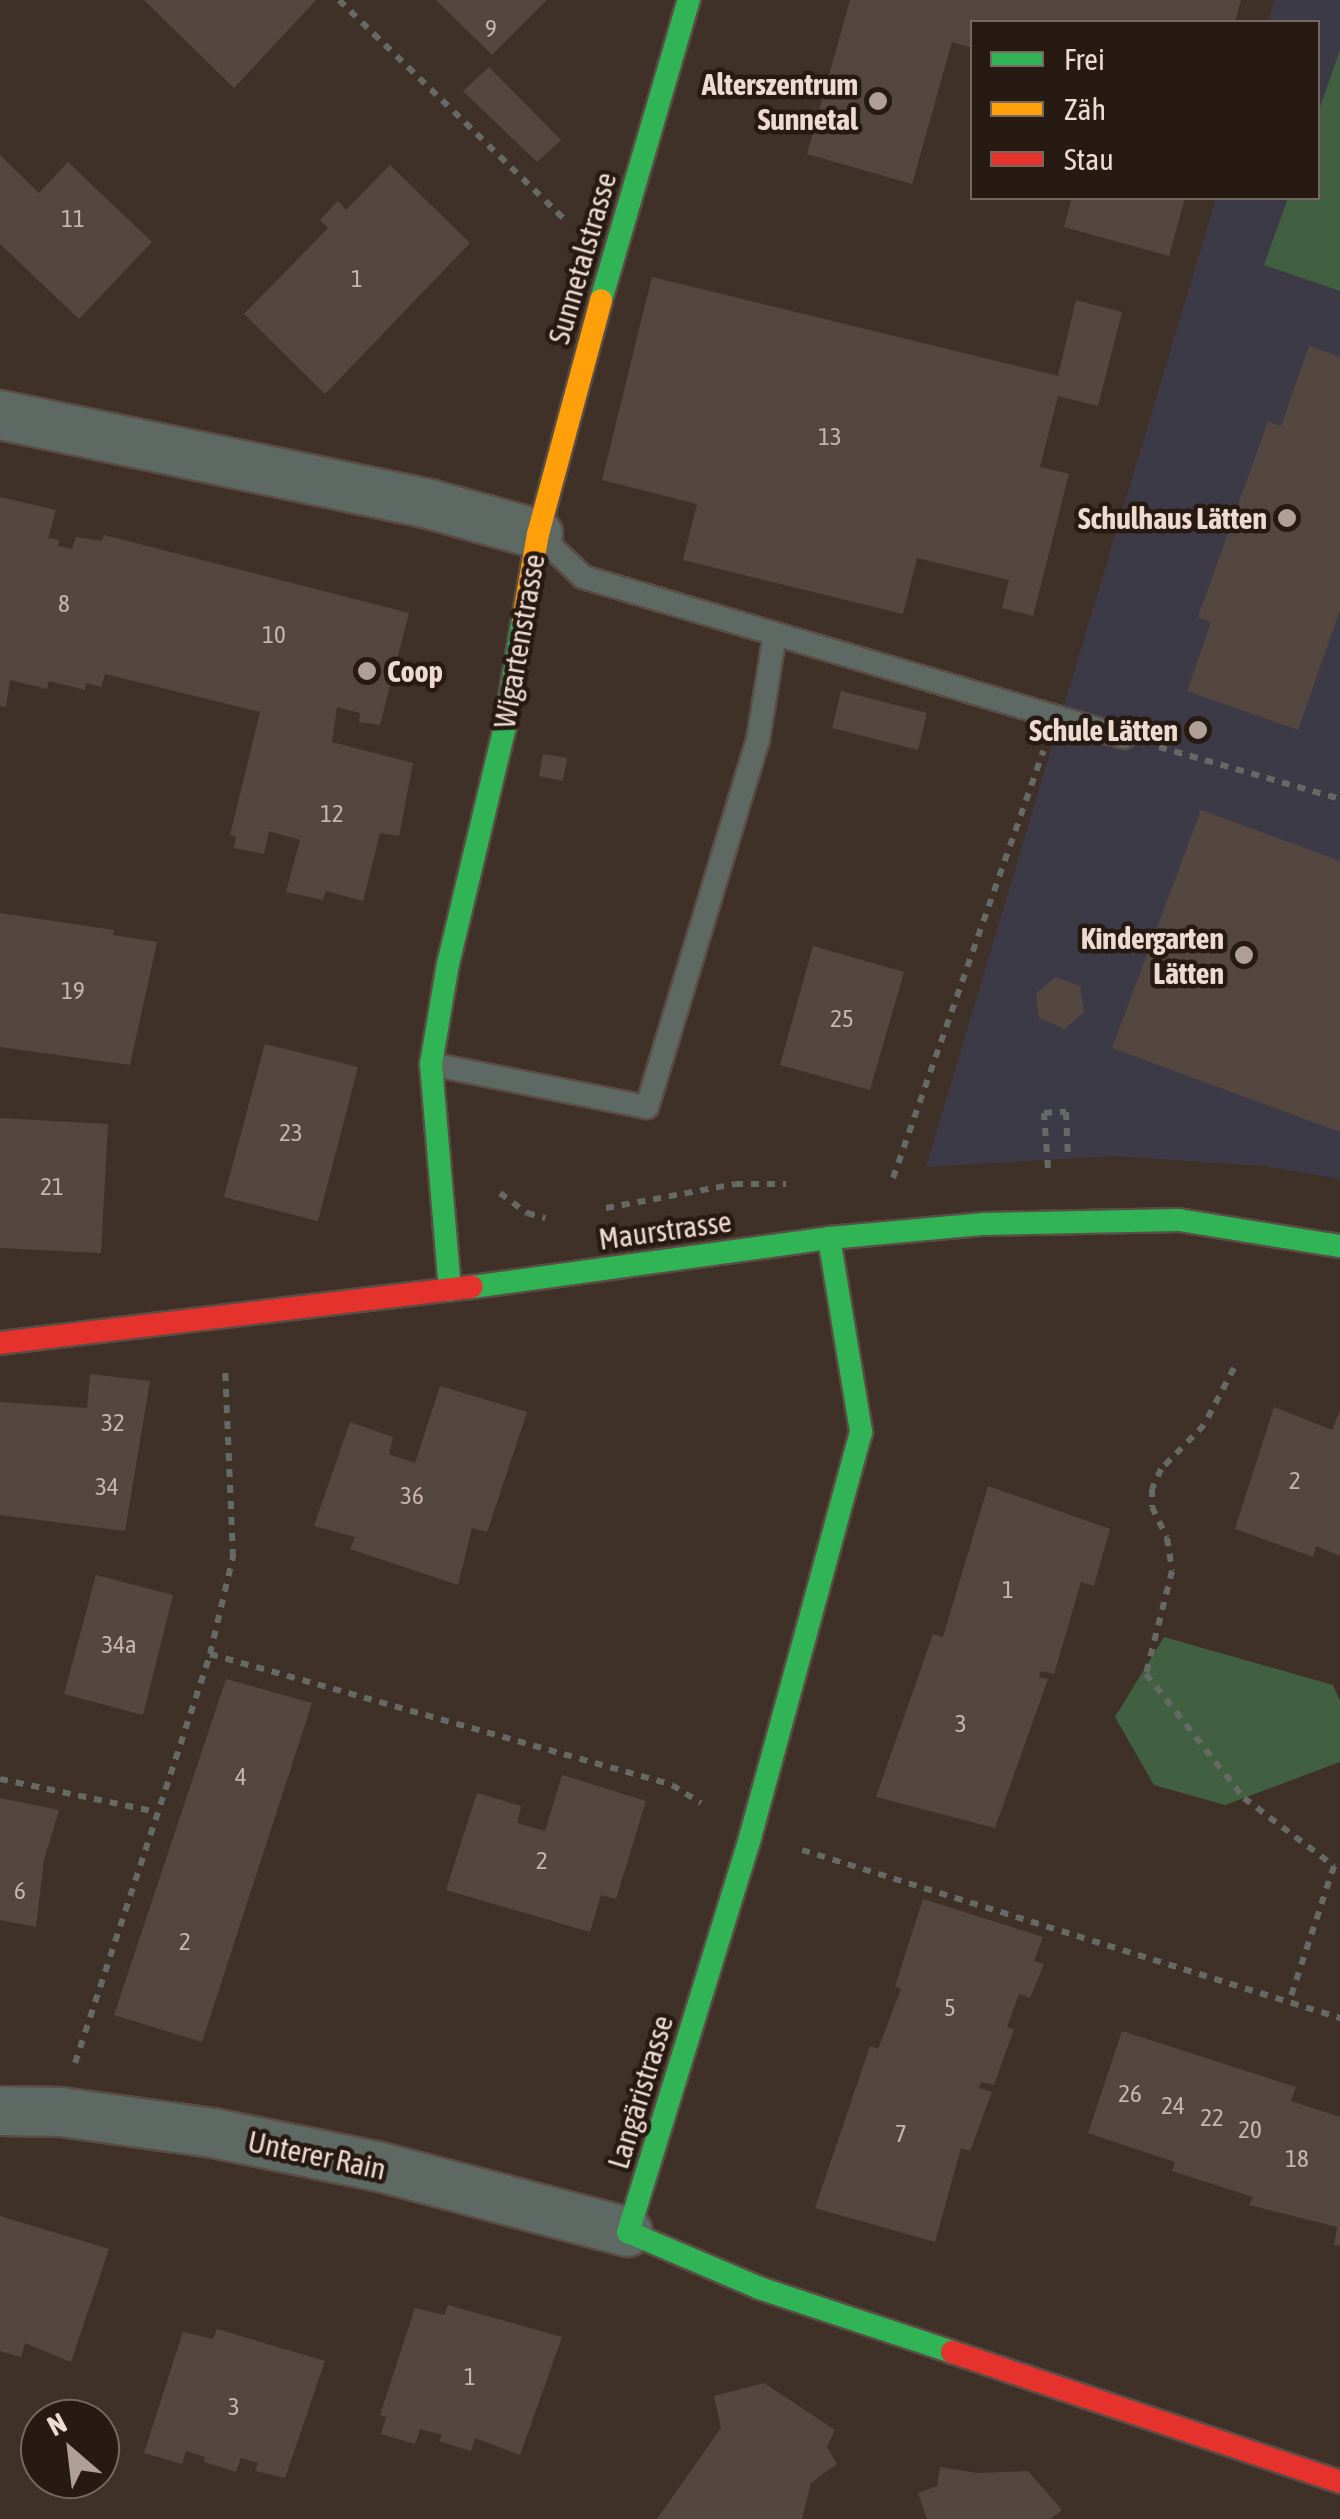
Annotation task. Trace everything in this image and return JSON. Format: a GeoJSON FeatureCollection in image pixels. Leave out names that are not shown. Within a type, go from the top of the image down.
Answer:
{"type":"FeatureCollection","features":[{"type":"Feature","properties":{"kind":"street","name":"Sunnetalstrasse"},"geometry":{"type":"LineString","coordinates":[[538,534],[610,264],[689,0]]}},
{"type":"Feature","properties":{"kind":"street","name":"Wigartenstrasse"},"geometry":{"type":"LineString","coordinates":[[0,415],[429,504],[538,534],[505,727],[448,964],[430,1064],[450,1290]]}},
{"type":"Feature","properties":{"kind":"street","name":"Maurstrasse"},"geometry":{"type":"LineString","coordinates":[[0,1343],[450,1290],[829,1238],[984,1224],[1179,1220],[1340,1246]]}},
{"type":"Feature","properties":{"kind":"street","name":"Langäristrasse"},"geometry":{"type":"LineString","coordinates":[[628,2232],[751,1834],[860,1432],[829,1238]]}},
{"type":"Feature","properties":{"kind":"street","name":"Unterer Rain"},"geometry":{"type":"LineString","coordinates":[[0,2111],[61,2112],[213,2133],[380,2166],[628,2232]]}},
{"type":"Feature","properties":{"kind":"street"},"geometry":{"type":"LineString","coordinates":[[628,2232],[760,2288],[1340,2482]]}},
{"type":"Feature","properties":{"kind":"lane"},"geometry":{"type":"LineString","coordinates":[[538,534],[582,578],[1124,737]]}},
{"type":"Feature","properties":{"kind":"lane"},"geometry":{"type":"LineString","coordinates":[[430,1064],[647,1107],[758,740],[775,634]]}},
{"type":"Feature","properties":{"kind":"path"},"geometry":{"type":"LineString","coordinates":[[339,0],[610,264]]}},
{"type":"Feature","properties":{"kind":"path"},"geometry":{"type":"LineString","coordinates":[[891,1184],[1056,716]]}},
{"type":"Feature","properties":{"kind":"path"},"geometry":{"type":"LineString","coordinates":[[1124,737],[1340,800]]}},
{"type":"Feature","properties":{"kind":"path"},"geometry":{"type":"LineString","coordinates":[[1049,1174],[1044,1112],[1066,1112],[1068,1158]]}},
{"type":"Feature","properties":{"kind":"path"},"geometry":{"type":"LineString","coordinates":[[86,2022],[210,1654],[233,1556],[223,1318]]}},
{"type":"Feature","properties":{"kind":"path"},"geometry":{"type":"LineString","coordinates":[[1234,1368],[1204,1425],[1161,1468],[1152,1489],[1152,1507],[1167,1538],[1172,1571],[1146,1674],[1244,1798],[1334,1866],[1289,2002]]}},
{"type":"Feature","properties":{"kind":"path"},"geometry":{"type":"LineString","coordinates":[[210,1654],[672,1785],[751,1834],[1340,2018]]}},
{"type":"Feature","properties":{"kind":"path"},"geometry":{"type":"LineString","coordinates":[[0,1779],[157,1812]]}},
{"type":"Feature","properties":{"kind":"shaded area","name":"Schule Lätten"},"geometry":{"type":"Polygon","coordinates":[[[1275,0],[1340,0],[1340,1179],[1264,1166],[1113,1156],[926,1167],[1215,200],[1320,200],[1320,20],[1269,20],[1275,0]]]}},
{"type":"Feature","properties":{"kind":"green space"},"geometry":{"type":"Polygon","coordinates":[[[1340,50],[1340,291],[1264,265],[1287,200],[1320,200],[1320,107],[1340,50]]]}},
{"type":"Feature","properties":{"kind":"green space"},"geometry":{"type":"Polygon","coordinates":[[[1164,1637],[1333,1685],[1340,1701],[1340,1762],[1225,1805],[1154,1785],[1115,1717],[1164,1637]]]}},
{"type":"Feature","properties":{"kind":"building"},"geometry":{"type":"Polygon","coordinates":[[[144,0],[316,0],[234,88],[144,0]]]}},
{"type":"Feature","properties":{"kind":"building"},"geometry":{"type":"Polygon","coordinates":[[[436,0],[547,0],[492,55],[436,0]]]}},
{"type":"Feature","properties":{"kind":"building","name":"Alterszentrum Sunnetal"},"geometry":{"type":"Polygon","coordinates":[[[850,0],[1241,0],[1236,20],[970,20],[970,47],[952,42],[912,184],[807,154],[850,0]]]}},
{"type":"Feature","properties":{"kind":"building"},"geometry":{"type":"Polygon","coordinates":[[[489,67],[561,140],[537,162],[463,91],[489,67]]]}},
{"type":"Feature","properties":{"kind":"building"},"geometry":{"type":"Polygon","coordinates":[[[0,155],[39,193],[68,162],[152,242],[79,319],[0,244],[0,155]]]}},
{"type":"Feature","properties":{"kind":"building"},"geometry":{"type":"Polygon","coordinates":[[[390,165],[470,243],[325,394],[244,314],[328,228],[320,220],[338,201],[346,210],[390,165]]]}},
{"type":"Feature","properties":{"kind":"building"},"geometry":{"type":"Polygon","coordinates":[[[1071,200],[1184,200],[1169,256],[1064,227],[1071,200]]]}},
{"type":"Feature","properties":{"kind":"building"},"geometry":{"type":"Polygon","coordinates":[[[652,277],[1058,376],[1076,300],[1122,312],[1098,406],[1058,396],[1040,467],[1069,474],[1033,616],[1002,608],[1009,580],[917,558],[903,614],[683,560],[697,504],[602,480],[652,277]]]}},
{"type":"Feature","properties":{"kind":"building","name":"Schulhaus Lätten"},"geometry":{"type":"Polygon","coordinates":[[[1309,346],[1340,357],[1340,610],[1298,730],[1187,691],[1211,622],[1198,617],[1268,421],[1281,426],[1309,346]]]}},
{"type":"Feature","properties":{"kind":"building"},"geometry":{"type":"Polygon","coordinates":[[[0,497],[56,510],[48,538],[59,540],[58,546],[72,549],[76,537],[102,541],[104,535],[409,613],[380,725],[359,722],[360,713],[337,707],[332,742],[413,763],[399,836],[380,833],[363,901],[326,891],[323,900],[286,892],[300,840],[269,831],[264,854],[234,848],[236,836],[230,835],[260,712],[105,674],[101,687],[86,683],[85,690],[49,681],[47,689],[10,680],[6,707],[0,706],[0,497]]]}},
{"type":"Feature","properties":{"kind":"building"},"geometry":{"type":"Polygon","coordinates":[[[841,691],[927,713],[918,750],[832,728],[841,691]]]}},
{"type":"Feature","properties":{"kind":"building"},"geometry":{"type":"Polygon","coordinates":[[[543,754],[567,758],[563,781],[539,776],[543,754]]]}},
{"type":"Feature","properties":{"kind":"building","name":"Kindergarten Lätten"},"geometry":{"type":"Polygon","coordinates":[[[1201,810],[1340,861],[1340,1132],[1112,1048],[1201,810]]]}},
{"type":"Feature","properties":{"kind":"building"},"geometry":{"type":"Polygon","coordinates":[[[0,913],[114,930],[113,935],[157,942],[130,1065],[0,1047],[0,913]]]}},
{"type":"Feature","properties":{"kind":"building"},"geometry":{"type":"Polygon","coordinates":[[[813,946],[904,972],[870,1090],[780,1065],[813,946]]]}},
{"type":"Feature","properties":{"kind":"building"},"geometry":{"type":"Polygon","coordinates":[[[1056,977],[1080,986],[1084,1012],[1064,1029],[1039,1018],[1036,993],[1056,977]]]}},
{"type":"Feature","properties":{"kind":"building"},"geometry":{"type":"Polygon","coordinates":[[[265,1044],[358,1067],[318,1221],[224,1197],[265,1044]]]}},
{"type":"Feature","properties":{"kind":"building"},"geometry":{"type":"Polygon","coordinates":[[[0,1118],[108,1124],[101,1253],[0,1248],[0,1118]]]}},
{"type":"Feature","properties":{"kind":"building"},"geometry":{"type":"Polygon","coordinates":[[[90,1374],[150,1381],[125,1531],[0,1515],[0,1402],[87,1408],[90,1374]]]}},
{"type":"Feature","properties":{"kind":"building"},"geometry":{"type":"Polygon","coordinates":[[[440,1386],[527,1412],[487,1532],[472,1528],[458,1585],[350,1549],[355,1537],[314,1526],[350,1422],[393,1437],[389,1454],[415,1463],[440,1386]]]}},
{"type":"Feature","properties":{"kind":"building"},"geometry":{"type":"Polygon","coordinates":[[[1274,1407],[1332,1430],[1340,1411],[1340,1556],[1316,1546],[1313,1557],[1235,1529],[1274,1407]]]}},
{"type":"Feature","properties":{"kind":"building"},"geometry":{"type":"Polygon","coordinates":[[[988,1486],[1110,1529],[1094,1586],[1081,1582],[1054,1674],[1041,1671],[1039,1677],[1048,1679],[995,1828],[876,1797],[933,1634],[943,1637],[988,1486]]]}},
{"type":"Feature","properties":{"kind":"building"},"geometry":{"type":"Polygon","coordinates":[[[96,1575],[173,1595],[143,1715],[64,1694],[96,1575]]]}},
{"type":"Feature","properties":{"kind":"building"},"geometry":{"type":"Polygon","coordinates":[[[226,1679],[312,1703],[202,2042],[114,2015],[226,1679]]]}},
{"type":"Feature","properties":{"kind":"building"},"geometry":{"type":"Polygon","coordinates":[[[562,1775],[646,1801],[616,1899],[601,1895],[590,1932],[446,1890],[477,1793],[521,1806],[517,1823],[545,1831],[562,1775]]]}},
{"type":"Feature","properties":{"kind":"building"},"geometry":{"type":"Polygon","coordinates":[[[0,1798],[59,1810],[44,1860],[36,1927],[0,1920],[0,1798]]]}},
{"type":"Feature","properties":{"kind":"building"},"geometry":{"type":"Polygon","coordinates":[[[923,1899],[1043,1937],[1034,1961],[1044,1964],[1030,1998],[1019,1994],[1007,2027],[1014,2029],[994,2085],[981,2082],[979,2088],[992,2092],[970,2151],[961,2148],[935,2242],[815,2208],[870,2046],[878,2049],[901,1989],[895,1986],[923,1899]]]}},
{"type":"Feature","properties":{"kind":"building"},"geometry":{"type":"Polygon","coordinates":[[[1122,2031],[1296,2087],[1291,2101],[1340,2117],[1340,2246],[1334,2245],[1337,2227],[1249,2205],[1253,2197],[1172,2171],[1175,2162],[1088,2133],[1122,2031]]]}},
{"type":"Feature","properties":{"kind":"building"},"geometry":{"type":"Polygon","coordinates":[[[0,2216],[109,2249],[71,2362],[25,2343],[21,2357],[0,2351],[0,2216]]]}},
{"type":"Feature","properties":{"kind":"building"},"geometry":{"type":"Polygon","coordinates":[[[448,2305],[562,2337],[520,2455],[475,2438],[471,2451],[439,2441],[442,2435],[420,2429],[415,2444],[381,2434],[386,2417],[380,2415],[415,2308],[444,2315],[448,2305]]]}},
{"type":"Feature","properties":{"kind":"building"},"geometry":{"type":"Polygon","coordinates":[[[217,2329],[325,2361],[285,2478],[255,2471],[258,2463],[241,2458],[236,2472],[204,2462],[205,2457],[186,2451],[182,2464],[144,2453],[183,2332],[213,2339],[217,2329]]]}},
{"type":"Feature","properties":{"kind":"building"},"geometry":{"type":"Polygon","coordinates":[[[764,2383],[835,2430],[827,2447],[837,2464],[811,2483],[802,2519],[657,2519],[721,2428],[714,2396],[764,2383]]]}},
{"type":"Feature","properties":{"kind":"building"},"geometry":{"type":"Polygon","coordinates":[[[940,2467],[977,2473],[1028,2471],[1062,2510],[1050,2519],[927,2519],[918,2493],[937,2486],[940,2467]]]}},
{"type":"Feature","properties":{"kind":"traffic: fast"},"geometry":{"type":"LineString","coordinates":[[601,300],[689,0]]}},
{"type":"Feature","properties":{"kind":"traffic: fast"},"geometry":{"type":"LineString","coordinates":[[450,1290],[431,1064],[448,964],[505,727],[523,619]]}},
{"type":"Feature","properties":{"kind":"traffic: fast"},"geometry":{"type":"LineString","coordinates":[[472,1287],[829,1238],[984,1224],[1179,1220],[1340,1246]]}},
{"type":"Feature","properties":{"kind":"traffic: fast"},"geometry":{"type":"LineString","coordinates":[[829,1238],[861,1432],[751,1835],[628,2232],[759,2288],[952,2352]]}},
{"type":"Feature","properties":{"kind":"traffic: slow"},"geometry":{"type":"LineString","coordinates":[[523,619],[538,534],[601,300]]}},
{"type":"Feature","properties":{"kind":"traffic: jam"},"geometry":{"type":"LineString","coordinates":[[0,1343],[472,1287]]}},
{"type":"Feature","properties":{"kind":"traffic: jam"},"geometry":{"type":"LineString","coordinates":[[952,2352],[1340,2482]]}},
{"type":"Feature","properties":{"kind":"place","name":"Alterszentrum Sunnetal"},"geometry":{"type":"Point","coordinates":[878,101]}},
{"type":"Feature","properties":{"kind":"place","name":"Schulhaus Lätten"},"geometry":{"type":"Point","coordinates":[1287,518]}},
{"type":"Feature","properties":{"kind":"place","name":"Coop"},"geometry":{"type":"Point","coordinates":[367,671]}},
{"type":"Feature","properties":{"kind":"place","name":"Schule Lätten"},"geometry":{"type":"Point","coordinates":[1198,730]}},
{"type":"Feature","properties":{"kind":"place","name":"Kindergarten Lätten"},"geometry":{"type":"Point","coordinates":[1244,955]}}]}
